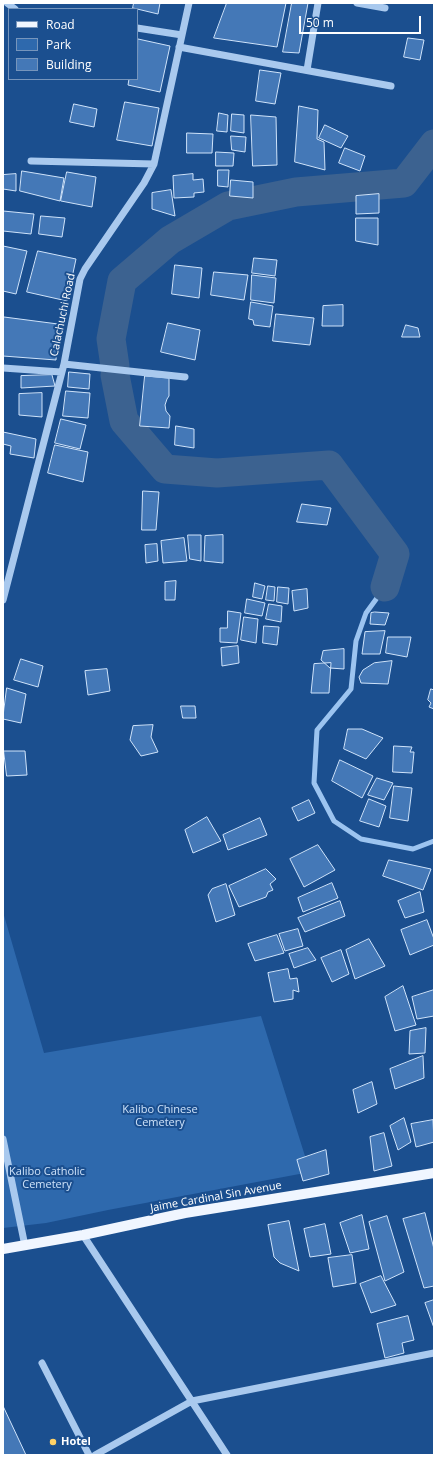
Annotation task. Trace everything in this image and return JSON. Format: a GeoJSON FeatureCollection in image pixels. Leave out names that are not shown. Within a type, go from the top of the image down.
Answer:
{"type":"FeatureCollection","features":[{"type":"Feature","properties":{"kind":"main road","name":"Jaime Cardinal Sin Avenue"},"geometry":{"type":"LineString","coordinates":[[3,1249],[83,1235],[185,1213],[434,1173]]}},
{"type":"Feature","properties":{"kind":"street","name":"Calachuchi Road"},"geometry":{"type":"LineString","coordinates":[[3,600],[64,364],[80,279],[85,269],[144,183],[154,164],[189,3]]}},
{"type":"Feature","properties":{"kind":"street"},"geometry":{"type":"LineString","coordinates":[[307,70],[318,3]]}},
{"type":"Feature","properties":{"kind":"street"},"geometry":{"type":"LineString","coordinates":[[357,3],[385,8]]}},
{"type":"Feature","properties":{"kind":"street"},"geometry":{"type":"LineString","coordinates":[[138,28],[182,35]]}},
{"type":"Feature","properties":{"kind":"street"},"geometry":{"type":"LineString","coordinates":[[179,47],[391,86]]}},
{"type":"Feature","properties":{"kind":"street"},"geometry":{"type":"LineString","coordinates":[[31,161],[154,164]]}},
{"type":"Feature","properties":{"kind":"street"},"geometry":{"type":"LineString","coordinates":[[64,364],[185,377]]}},
{"type":"Feature","properties":{"kind":"street"},"geometry":{"type":"LineString","coordinates":[[3,368],[62,372]]}},
{"type":"Feature","properties":{"kind":"street"},"geometry":{"type":"LineString","coordinates":[[3,1139],[25,1246]]}},
{"type":"Feature","properties":{"kind":"street"},"geometry":{"type":"LineString","coordinates":[[83,1235],[227,1455]]}},
{"type":"Feature","properties":{"kind":"street"},"geometry":{"type":"LineString","coordinates":[[95,1455],[192,1401],[434,1353]]}},
{"type":"Feature","properties":{"kind":"street"},"geometry":{"type":"LineString","coordinates":[[42,1363],[89,1455]]}},
{"type":"Feature","properties":{"kind":"green space","name":"Kalibo Chinese Cemetery"},"geometry":{"type":"Polygon","coordinates":[[[3,912],[44,1053],[261,1016],[310,1172],[46,1223],[3,1228],[3,912]]]}},
{"type":"Feature","properties":{"kind":"building"},"geometry":{"type":"Polygon","coordinates":[[[134,3],[160,3],[158,14],[133,8],[134,3]]]}},
{"type":"Feature","properties":{"kind":"building"},"geometry":{"type":"Polygon","coordinates":[[[227,3],[286,3],[277,47],[214,38],[227,3]]]}},
{"type":"Feature","properties":{"kind":"building"},"geometry":{"type":"Polygon","coordinates":[[[292,3],[308,3],[299,53],[283,52],[292,3]]]}},
{"type":"Feature","properties":{"kind":"building"},"geometry":{"type":"Polygon","coordinates":[[[408,38],[424,40],[420,60],[404,57],[408,38]]]}},
{"type":"Feature","properties":{"kind":"building"},"geometry":{"type":"Polygon","coordinates":[[[138,39],[170,46],[160,92],[128,85],[129,80],[138,80],[138,39]]]}},
{"type":"Feature","properties":{"kind":"building"},"geometry":{"type":"Polygon","coordinates":[[[260,70],[281,73],[275,104],[256,101],[260,70]]]}},
{"type":"Feature","properties":{"kind":"building"},"geometry":{"type":"Polygon","coordinates":[[[125,102],[159,108],[152,146],[117,140],[125,102]]]}},
{"type":"Feature","properties":{"kind":"building"},"geometry":{"type":"Polygon","coordinates":[[[74,104],[97,109],[94,127],[70,122],[74,104]]]}},
{"type":"Feature","properties":{"kind":"building"},"geometry":{"type":"Polygon","coordinates":[[[299,106],[318,110],[317,139],[324,142],[325,170],[295,162],[299,106]]]}},
{"type":"Feature","properties":{"kind":"building"},"geometry":{"type":"Polygon","coordinates":[[[219,113],[228,115],[227,132],[217,131],[219,113]]]}},
{"type":"Feature","properties":{"kind":"building"},"geometry":{"type":"Polygon","coordinates":[[[232,114],[244,115],[244,133],[231,131],[232,114]]]}},
{"type":"Feature","properties":{"kind":"building"},"geometry":{"type":"Polygon","coordinates":[[[251,115],[276,117],[277,165],[253,166],[251,115]]]}},
{"type":"Feature","properties":{"kind":"building"},"geometry":{"type":"Polygon","coordinates":[[[325,125],[348,136],[341,148],[319,138],[325,125]]]}},
{"type":"Feature","properties":{"kind":"building"},"geometry":{"type":"Polygon","coordinates":[[[187,133],[213,134],[212,153],[187,153],[187,133]]]}},
{"type":"Feature","properties":{"kind":"building"},"geometry":{"type":"Polygon","coordinates":[[[231,136],[246,137],[245,152],[232,150],[231,136]]]}},
{"type":"Feature","properties":{"kind":"building"},"geometry":{"type":"Polygon","coordinates":[[[345,148],[365,156],[360,171],[339,163],[345,148]]]}},
{"type":"Feature","properties":{"kind":"building"},"geometry":{"type":"Polygon","coordinates":[[[216,152],[234,153],[233,166],[216,166],[216,152]]]}},
{"type":"Feature","properties":{"kind":"building"},"geometry":{"type":"Polygon","coordinates":[[[218,170],[229,170],[228,187],[218,186],[218,170]]]}},
{"type":"Feature","properties":{"kind":"building"},"geometry":{"type":"Polygon","coordinates":[[[22,171],[64,178],[60,201],[20,191],[22,171]]]}},
{"type":"Feature","properties":{"kind":"building"},"geometry":{"type":"Polygon","coordinates":[[[67,172],[96,177],[92,207],[61,201],[67,172]]]}},
{"type":"Feature","properties":{"kind":"building"},"geometry":{"type":"Polygon","coordinates":[[[16,174],[16,191],[3,189],[3,175],[16,174]]]}},
{"type":"Feature","properties":{"kind":"building"},"geometry":{"type":"Polygon","coordinates":[[[193,174],[193,180],[203,179],[204,192],[194,193],[194,197],[174,198],[173,176],[193,174]]]}},
{"type":"Feature","properties":{"kind":"building"},"geometry":{"type":"Polygon","coordinates":[[[231,180],[253,182],[253,198],[230,196],[231,180]]]}},
{"type":"Feature","properties":{"kind":"building"},"geometry":{"type":"Polygon","coordinates":[[[171,190],[175,216],[152,209],[152,193],[171,190]]]}},
{"type":"Feature","properties":{"kind":"building"},"geometry":{"type":"Polygon","coordinates":[[[379,194],[379,213],[356,214],[356,196],[379,194]]]}},
{"type":"Feature","properties":{"kind":"building"},"geometry":{"type":"Polygon","coordinates":[[[3,211],[34,214],[31,234],[3,231],[3,211]]]}},
{"type":"Feature","properties":{"kind":"building"},"geometry":{"type":"Polygon","coordinates":[[[41,216],[65,218],[62,237],[39,234],[41,216]]]}},
{"type":"Feature","properties":{"kind":"building"},"geometry":{"type":"Polygon","coordinates":[[[356,218],[378,218],[378,245],[356,241],[356,218]]]}},
{"type":"Feature","properties":{"kind":"building"},"geometry":{"type":"Polygon","coordinates":[[[3,246],[27,251],[16,294],[3,291],[3,246]]]}},
{"type":"Feature","properties":{"kind":"building"},"geometry":{"type":"Polygon","coordinates":[[[38,251],[76,259],[67,301],[27,292],[38,251]]]}},
{"type":"Feature","properties":{"kind":"building"},"geometry":{"type":"Polygon","coordinates":[[[254,258],[277,260],[275,276],[252,273],[254,258]]]}},
{"type":"Feature","properties":{"kind":"building"},"geometry":{"type":"Polygon","coordinates":[[[175,265],[202,268],[199,298],[172,294],[175,265]]]}},
{"type":"Feature","properties":{"kind":"building"},"geometry":{"type":"Polygon","coordinates":[[[214,272],[248,275],[244,300],[211,295],[214,272]]]}},
{"type":"Feature","properties":{"kind":"building"},"geometry":{"type":"Polygon","coordinates":[[[252,275],[276,278],[274,303],[251,300],[252,275]]]}},
{"type":"Feature","properties":{"kind":"building"},"geometry":{"type":"Polygon","coordinates":[[[251,302],[273,306],[270,327],[254,325],[253,320],[249,319],[251,302]]]}},
{"type":"Feature","properties":{"kind":"building"},"geometry":{"type":"Polygon","coordinates":[[[343,305],[343,326],[322,326],[323,306],[343,305]]]}},
{"type":"Feature","properties":{"kind":"building"},"geometry":{"type":"Polygon","coordinates":[[[276,314],[314,318],[310,345],[273,341],[276,314]]]}},
{"type":"Feature","properties":{"kind":"building"},"geometry":{"type":"Polygon","coordinates":[[[4,317],[58,324],[56,360],[3,356],[4,317]]]}},
{"type":"Feature","properties":{"kind":"building"},"geometry":{"type":"Polygon","coordinates":[[[168,323],[200,330],[195,360],[161,352],[168,323]]]}},
{"type":"Feature","properties":{"kind":"building"},"geometry":{"type":"Polygon","coordinates":[[[406,325],[418,328],[420,337],[402,337],[406,325]]]}},
{"type":"Feature","properties":{"kind":"building"},"geometry":{"type":"Polygon","coordinates":[[[69,372],[90,374],[89,389],[68,387],[69,372]]]}},
{"type":"Feature","properties":{"kind":"building"},"geometry":{"type":"Polygon","coordinates":[[[52,375],[55,386],[21,388],[21,376],[52,375]]]}},
{"type":"Feature","properties":{"kind":"building"},"geometry":{"type":"Polygon","coordinates":[[[145,376],[169,378],[169,396],[165,405],[166,411],[170,416],[169,428],[140,426],[145,376]]]}},
{"type":"Feature","properties":{"kind":"building"},"geometry":{"type":"Polygon","coordinates":[[[66,391],[90,393],[88,418],[63,416],[66,391]]]}},
{"type":"Feature","properties":{"kind":"building"},"geometry":{"type":"Polygon","coordinates":[[[42,393],[42,417],[19,415],[19,394],[42,393]]]}},
{"type":"Feature","properties":{"kind":"building"},"geometry":{"type":"Polygon","coordinates":[[[61,419],[86,425],[80,449],[55,443],[61,419]]]}},
{"type":"Feature","properties":{"kind":"building"},"geometry":{"type":"Polygon","coordinates":[[[176,426],[194,429],[194,448],[175,445],[176,426]]]}},
{"type":"Feature","properties":{"kind":"building"},"geometry":{"type":"Polygon","coordinates":[[[3,432],[36,439],[34,458],[10,454],[11,446],[3,444],[3,432]]]}},
{"type":"Feature","properties":{"kind":"building"},"geometry":{"type":"Polygon","coordinates":[[[55,445],[88,452],[83,482],[48,473],[55,445]]]}},
{"type":"Feature","properties":{"kind":"building"},"geometry":{"type":"Polygon","coordinates":[[[143,491],[159,492],[156,530],[142,530],[143,491]]]}},
{"type":"Feature","properties":{"kind":"building"},"geometry":{"type":"Polygon","coordinates":[[[302,504],[331,508],[327,525],[297,522],[302,504]]]}},
{"type":"Feature","properties":{"kind":"building"},"geometry":{"type":"Polygon","coordinates":[[[188,535],[201,535],[201,561],[190,559],[188,535]]]}},
{"type":"Feature","properties":{"kind":"building"},"geometry":{"type":"Polygon","coordinates":[[[223,535],[223,563],[204,561],[205,536],[223,535]]]}},
{"type":"Feature","properties":{"kind":"building"},"geometry":{"type":"Polygon","coordinates":[[[184,538],[187,561],[163,563],[161,541],[184,538]]]}},
{"type":"Feature","properties":{"kind":"building"},"geometry":{"type":"Polygon","coordinates":[[[157,544],[158,561],[146,563],[145,545],[157,544]]]}},
{"type":"Feature","properties":{"kind":"building"},"geometry":{"type":"Polygon","coordinates":[[[176,581],[175,600],[165,600],[165,582],[176,581]]]}},
{"type":"Feature","properties":{"kind":"building"},"geometry":{"type":"Polygon","coordinates":[[[255,583],[265,586],[262,599],[253,597],[255,583]]]}},
{"type":"Feature","properties":{"kind":"building"},"geometry":{"type":"Polygon","coordinates":[[[268,586],[275,587],[274,601],[266,600],[268,586]]]}},
{"type":"Feature","properties":{"kind":"building"},"geometry":{"type":"Polygon","coordinates":[[[278,587],[289,588],[288,604],[277,602],[278,587]]]}},
{"type":"Feature","properties":{"kind":"building"},"geometry":{"type":"Polygon","coordinates":[[[307,589],[308,608],[294,611],[292,591],[307,589]]]}},
{"type":"Feature","properties":{"kind":"building"},"geometry":{"type":"Polygon","coordinates":[[[247,599],[265,603],[262,616],[245,613],[247,599]]]}},
{"type":"Feature","properties":{"kind":"building"},"geometry":{"type":"Polygon","coordinates":[[[269,604],[282,606],[281,622],[266,619],[269,604]]]}},
{"type":"Feature","properties":{"kind":"building"},"geometry":{"type":"Polygon","coordinates":[[[228,611],[241,613],[237,643],[220,642],[220,628],[227,628],[228,611]]]}},
{"type":"Feature","properties":{"kind":"building"},"geometry":{"type":"Polygon","coordinates":[[[371,613],[389,613],[385,625],[370,624],[371,613]]]}},
{"type":"Feature","properties":{"kind":"building"},"geometry":{"type":"Polygon","coordinates":[[[244,617],[258,619],[256,643],[241,640],[244,617]]]}},
{"type":"Feature","properties":{"kind":"building"},"geometry":{"type":"Polygon","coordinates":[[[264,626],[279,627],[277,645],[263,643],[264,626]]]}},
{"type":"Feature","properties":{"kind":"building"},"geometry":{"type":"Polygon","coordinates":[[[385,631],[380,654],[362,654],[365,632],[385,631]]]}},
{"type":"Feature","properties":{"kind":"building"},"geometry":{"type":"Polygon","coordinates":[[[388,637],[411,637],[407,657],[386,653],[388,637]]]}},
{"type":"Feature","properties":{"kind":"building"},"geometry":{"type":"Polygon","coordinates":[[[238,646],[239,663],[222,666],[221,648],[238,646]]]}},
{"type":"Feature","properties":{"kind":"building"},"geometry":{"type":"Polygon","coordinates":[[[344,649],[344,669],[330,668],[321,660],[323,651],[344,649]]]}},
{"type":"Feature","properties":{"kind":"building"},"geometry":{"type":"Polygon","coordinates":[[[21,659],[43,666],[38,687],[14,680],[21,659]]]}},
{"type":"Feature","properties":{"kind":"building"},"geometry":{"type":"Polygon","coordinates":[[[392,661],[388,684],[361,683],[359,677],[363,670],[374,663],[392,661]]]}},
{"type":"Feature","properties":{"kind":"building"},"geometry":{"type":"Polygon","coordinates":[[[331,663],[329,693],[311,693],[314,664],[331,663]]]}},
{"type":"Feature","properties":{"kind":"building"},"geometry":{"type":"Polygon","coordinates":[[[107,669],[110,691],[88,695],[85,671],[107,669]]]}},
{"type":"Feature","properties":{"kind":"building"},"geometry":{"type":"Polygon","coordinates":[[[7,688],[26,694],[21,723],[3,719],[7,688]]]}},
{"type":"Feature","properties":{"kind":"building"},"geometry":{"type":"Polygon","coordinates":[[[431,689],[434,690],[434,709],[429,707],[431,703],[428,700],[431,689]]]}},
{"type":"Feature","properties":{"kind":"building"},"geometry":{"type":"Polygon","coordinates":[[[181,706],[195,706],[196,718],[183,718],[181,706]]]}},
{"type":"Feature","properties":{"kind":"building"},"geometry":{"type":"Polygon","coordinates":[[[153,725],[151,737],[158,752],[141,756],[130,740],[133,726],[153,725]]]}},
{"type":"Feature","properties":{"kind":"building"},"geometry":{"type":"Polygon","coordinates":[[[348,729],[362,729],[383,738],[366,759],[344,749],[348,729]]]}},
{"type":"Feature","properties":{"kind":"building"},"geometry":{"type":"Polygon","coordinates":[[[394,746],[412,747],[410,752],[414,752],[412,773],[393,772],[394,746]]]}},
{"type":"Feature","properties":{"kind":"building"},"geometry":{"type":"Polygon","coordinates":[[[4,751],[25,751],[27,775],[7,776],[4,751]]]}},
{"type":"Feature","properties":{"kind":"building"},"geometry":{"type":"Polygon","coordinates":[[[340,760],[373,776],[362,798],[332,781],[340,760]]]}},
{"type":"Feature","properties":{"kind":"building"},"geometry":{"type":"Polygon","coordinates":[[[377,778],[393,783],[384,800],[368,795],[377,778]]]}},
{"type":"Feature","properties":{"kind":"building"},"geometry":{"type":"Polygon","coordinates":[[[394,786],[412,788],[408,821],[390,818],[394,786]]]}},
{"type":"Feature","properties":{"kind":"building"},"geometry":{"type":"Polygon","coordinates":[[[369,799],[386,806],[379,827],[360,821],[369,799]]]}},
{"type":"Feature","properties":{"kind":"building"},"geometry":{"type":"Polygon","coordinates":[[[309,800],[315,813],[298,821],[292,808],[309,800]]]}},
{"type":"Feature","properties":{"kind":"building"},"geometry":{"type":"Polygon","coordinates":[[[207,817],[221,841],[193,853],[185,830],[207,817]]]}},
{"type":"Feature","properties":{"kind":"building"},"geometry":{"type":"Polygon","coordinates":[[[260,818],[267,835],[228,850],[223,835],[260,818]]]}},
{"type":"Feature","properties":{"kind":"building"},"geometry":{"type":"Polygon","coordinates":[[[318,845],[335,870],[304,887],[290,859],[318,845]]]}},
{"type":"Feature","properties":{"kind":"building"},"geometry":{"type":"Polygon","coordinates":[[[389,860],[431,869],[423,890],[383,876],[389,860]]]}},
{"type":"Feature","properties":{"kind":"building"},"geometry":{"type":"Polygon","coordinates":[[[266,869],[276,879],[270,884],[273,890],[268,892],[266,897],[239,907],[229,886],[266,869]]]}},
{"type":"Feature","properties":{"kind":"building"},"geometry":{"type":"Polygon","coordinates":[[[332,883],[338,898],[303,912],[298,898],[332,883]]]}},
{"type":"Feature","properties":{"kind":"building"},"geometry":{"type":"Polygon","coordinates":[[[226,884],[235,915],[216,922],[208,895],[212,889],[226,884]]]}},
{"type":"Feature","properties":{"kind":"building"},"geometry":{"type":"Polygon","coordinates":[[[420,892],[424,912],[405,918],[398,901],[420,892]]]}},
{"type":"Feature","properties":{"kind":"building"},"geometry":{"type":"Polygon","coordinates":[[[340,901],[345,916],[305,932],[298,918],[340,901]]]}},
{"type":"Feature","properties":{"kind":"building"},"geometry":{"type":"Polygon","coordinates":[[[427,920],[434,939],[434,945],[410,955],[401,930],[427,920]]]}},
{"type":"Feature","properties":{"kind":"building"},"geometry":{"type":"Polygon","coordinates":[[[298,929],[303,946],[285,951],[279,934],[298,929]]]}},
{"type":"Feature","properties":{"kind":"building"},"geometry":{"type":"Polygon","coordinates":[[[277,935],[284,953],[255,961],[248,944],[277,935]]]}},
{"type":"Feature","properties":{"kind":"building"},"geometry":{"type":"Polygon","coordinates":[[[369,939],[385,966],[355,979],[346,950],[369,939]]]}},
{"type":"Feature","properties":{"kind":"building"},"geometry":{"type":"Polygon","coordinates":[[[308,948],[316,960],[294,968],[289,954],[308,948]]]}},
{"type":"Feature","properties":{"kind":"building"},"geometry":{"type":"Polygon","coordinates":[[[341,950],[349,974],[332,982],[321,958],[341,950]]]}},
{"type":"Feature","properties":{"kind":"building"},"geometry":{"type":"Polygon","coordinates":[[[288,969],[290,979],[297,978],[299,992],[293,990],[293,999],[274,1002],[268,973],[288,969]]]}},
{"type":"Feature","properties":{"kind":"building"},"geometry":{"type":"Polygon","coordinates":[[[403,986],[416,1025],[395,1031],[385,997],[403,986]]]}},
{"type":"Feature","properties":{"kind":"building"},"geometry":{"type":"Polygon","coordinates":[[[434,990],[434,1016],[417,1019],[412,997],[434,990]]]}},
{"type":"Feature","properties":{"kind":"building"},"geometry":{"type":"Polygon","coordinates":[[[426,1028],[425,1053],[409,1054],[410,1031],[426,1028]]]}},
{"type":"Feature","properties":{"kind":"building"},"geometry":{"type":"Polygon","coordinates":[[[423,1056],[424,1078],[395,1089],[390,1069],[423,1056]]]}},
{"type":"Feature","properties":{"kind":"building"},"geometry":{"type":"Polygon","coordinates":[[[372,1082],[377,1104],[358,1113],[353,1090],[372,1082]]]}},
{"type":"Feature","properties":{"kind":"building"},"geometry":{"type":"Polygon","coordinates":[[[404,1118],[411,1142],[398,1150],[390,1126],[404,1118]]]}},
{"type":"Feature","properties":{"kind":"building"},"geometry":{"type":"Polygon","coordinates":[[[433,1120],[434,1142],[416,1147],[411,1124],[433,1120]]]}},
{"type":"Feature","properties":{"kind":"building"},"geometry":{"type":"Polygon","coordinates":[[[384,1133],[392,1166],[374,1171],[370,1137],[384,1133]]]}},
{"type":"Feature","properties":{"kind":"building"},"geometry":{"type":"Polygon","coordinates":[[[326,1150],[329,1174],[303,1181],[297,1160],[326,1150]]]}},
{"type":"Feature","properties":{"kind":"building"},"geometry":{"type":"Polygon","coordinates":[[[425,1213],[434,1249],[434,1286],[424,1288],[403,1219],[425,1213]]]}},
{"type":"Feature","properties":{"kind":"building"},"geometry":{"type":"Polygon","coordinates":[[[362,1215],[369,1249],[350,1253],[340,1223],[362,1215]]]}},
{"type":"Feature","properties":{"kind":"building"},"geometry":{"type":"Polygon","coordinates":[[[387,1216],[404,1272],[385,1281],[369,1222],[387,1216]]]}},
{"type":"Feature","properties":{"kind":"building"},"geometry":{"type":"Polygon","coordinates":[[[289,1221],[299,1271],[280,1263],[274,1257],[268,1225],[289,1221]]]}},
{"type":"Feature","properties":{"kind":"building"},"geometry":{"type":"Polygon","coordinates":[[[325,1224],[331,1254],[310,1257],[304,1229],[325,1224]]]}},
{"type":"Feature","properties":{"kind":"building"},"geometry":{"type":"Polygon","coordinates":[[[352,1255],[356,1283],[333,1287],[328,1258],[352,1255]]]}},
{"type":"Feature","properties":{"kind":"building"},"geometry":{"type":"Polygon","coordinates":[[[381,1276],[396,1305],[371,1313],[360,1284],[381,1276]]]}},
{"type":"Feature","properties":{"kind":"building"},"geometry":{"type":"Polygon","coordinates":[[[434,1300],[434,1328],[425,1303],[434,1300]]]}},
{"type":"Feature","properties":{"kind":"building"},"geometry":{"type":"Polygon","coordinates":[[[408,1316],[414,1340],[402,1343],[404,1353],[385,1358],[377,1324],[408,1316]]]}},
{"type":"Feature","properties":{"kind":"building"},"geometry":{"type":"Polygon","coordinates":[[[3,1406],[26,1455],[3,1455],[3,1406]]]}},
{"type":"Feature","properties":{"kind":"waterway"},"geometry":{"type":"LineString","coordinates":[[115,366],[111,339],[122,281],[170,240],[228,206],[296,192],[404,183],[434,144]]}},
{"type":"Feature","properties":{"kind":"waterway"},"geometry":{"type":"LineString","coordinates":[[115,375],[124,421],[165,469],[217,473],[329,465],[395,554],[385,587]]}},
{"type":"Feature","properties":{"kind":"waterway"},"geometry":{"type":"LineString","coordinates":[[385,587],[366,613],[356,641],[351,689],[317,730],[314,783],[334,821],[361,839],[413,849],[434,841]]}},
{"type":"Feature","properties":{"kind":"place","name":"Hotel"},"geometry":{"type":"Point","coordinates":[53,1442]}},
{"type":"Feature","properties":{"kind":"park label","name":"Kalibo Catholic Cemetery"},"geometry":{"type":"Point","coordinates":[47,1178]}}]}
